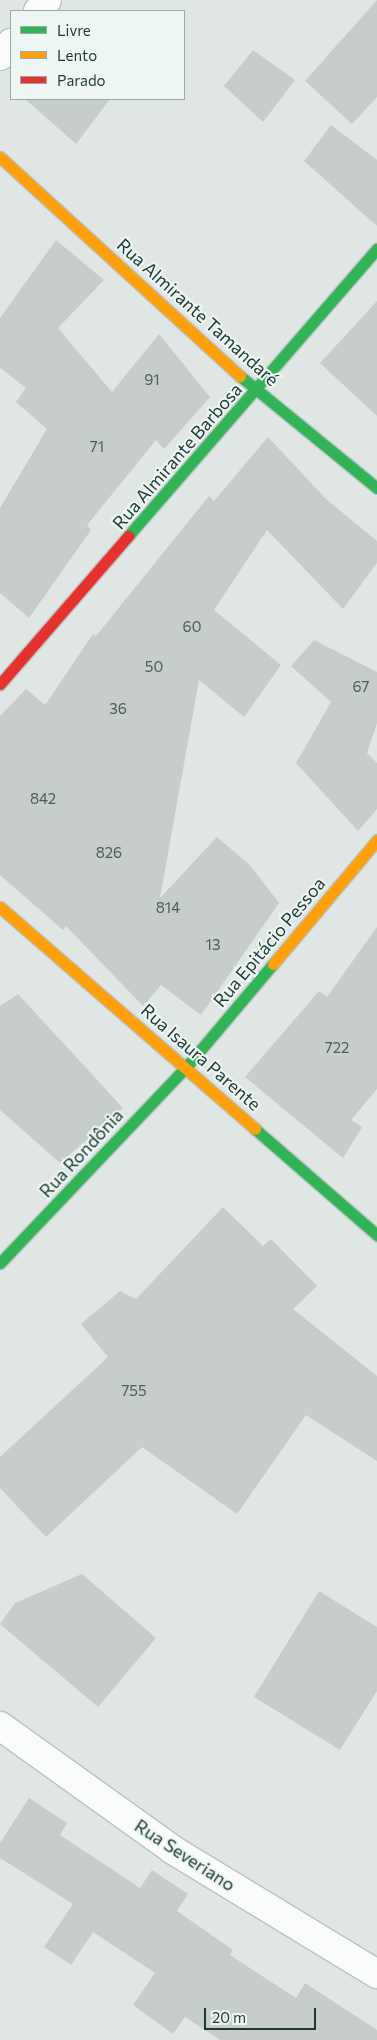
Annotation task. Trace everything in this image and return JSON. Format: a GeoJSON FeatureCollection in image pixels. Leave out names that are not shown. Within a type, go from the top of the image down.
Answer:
{"type":"FeatureCollection","features":[{"type":"Feature","properties":{"kind":"street"},"geometry":{"type":"LineString","coordinates":[[39,10],[47,0]]}},
{"type":"Feature","properties":{"kind":"street"},"geometry":{"type":"LineString","coordinates":[[0,56],[10,44]]}},
{"type":"Feature","properties":{"kind":"street","name":"Rua Almirante Tamandaré"},"geometry":{"type":"LineString","coordinates":[[0,157],[257,391],[377,488]]}},
{"type":"Feature","properties":{"kind":"street","name":"Rua Almirante Barbosa"},"geometry":{"type":"LineString","coordinates":[[0,684],[257,391],[377,249]]}},
{"type":"Feature","properties":{"kind":"street","name":"Rua Epitácio Pessoa"},"geometry":{"type":"LineString","coordinates":[[187,1066],[377,840]]}},
{"type":"Feature","properties":{"kind":"street","name":"Rua Isaura Parente"},"geometry":{"type":"LineString","coordinates":[[0,907],[187,1066],[377,1235]]}},
{"type":"Feature","properties":{"kind":"street","name":"Rua Rondônia"},"geometry":{"type":"LineString","coordinates":[[0,1263],[187,1066]]}},
{"type":"Feature","properties":{"kind":"street","name":"Rua Severiano"},"geometry":{"type":"LineString","coordinates":[[0,1726],[173,1850],[377,1974]]}},
{"type":"Feature","properties":{"kind":"building"},"geometry":{"type":"Polygon","coordinates":[[[377,0],[377,97],[352,124],[305,81],[377,0]]]}},
{"type":"Feature","properties":{"kind":"building"},"geometry":{"type":"Polygon","coordinates":[[[253,50],[295,80],[263,122],[224,86],[253,50]]]}},
{"type":"Feature","properties":{"kind":"building"},"geometry":{"type":"Polygon","coordinates":[[[26,100],[109,100],[76,144],[26,100]]]}},
{"type":"Feature","properties":{"kind":"building"},"geometry":{"type":"Polygon","coordinates":[[[331,125],[377,160],[377,226],[304,161],[331,125]]]}},
{"type":"Feature","properties":{"kind":"building"},"geometry":{"type":"Polygon","coordinates":[[[56,240],[104,280],[58,328],[112,392],[159,334],[210,397],[164,449],[156,440],[87,525],[91,530],[29,618],[0,593],[0,508],[47,429],[16,402],[26,388],[0,368],[0,318],[56,240]]]}},
{"type":"Feature","properties":{"kind":"building"},"geometry":{"type":"Polygon","coordinates":[[[377,301],[377,416],[320,363],[377,301]]]}},
{"type":"Feature","properties":{"kind":"building"},"geometry":{"type":"Polygon","coordinates":[[[268,437],[326,499],[377,541],[377,563],[343,609],[267,530],[214,610],[281,665],[244,717],[199,680],[160,898],[217,837],[250,865],[279,903],[201,1015],[161,985],[143,1006],[66,926],[63,930],[0,875],[0,716],[26,689],[45,705],[93,634],[96,636],[209,496],[214,501],[268,437]]]}},
{"type":"Feature","properties":{"kind":"building"},"geometry":{"type":"Polygon","coordinates":[[[314,640],[377,672],[377,723],[367,753],[377,763],[377,809],[358,831],[296,763],[331,702],[291,666],[314,640]]]}},
{"type":"Feature","properties":{"kind":"building"},"geometry":{"type":"Polygon","coordinates":[[[377,927],[377,1089],[351,1120],[362,1127],[343,1158],[245,1077],[319,991],[327,997],[377,927]]]}},
{"type":"Feature","properties":{"kind":"building"},"geometry":{"type":"Polygon","coordinates":[[[18,994],[123,1108],[60,1163],[0,1110],[0,1006],[18,994]]]}},
{"type":"Feature","properties":{"kind":"building"},"geometry":{"type":"Polygon","coordinates":[[[223,1207],[263,1246],[271,1239],[317,1286],[293,1309],[377,1376],[377,1461],[306,1415],[237,1514],[142,1447],[46,1537],[0,1488],[0,1457],[108,1357],[81,1324],[120,1291],[136,1299],[223,1207]]]}},
{"type":"Feature","properties":{"kind":"building"},"geometry":{"type":"Polygon","coordinates":[[[82,1574],[156,1638],[98,1707],[0,1624],[15,1603],[82,1574]]]}},
{"type":"Feature","properties":{"kind":"building"},"geometry":{"type":"Polygon","coordinates":[[[319,1591],[377,1627],[377,1691],[340,1750],[254,1697],[319,1591]]]}},
{"type":"Feature","properties":{"kind":"building"},"geometry":{"type":"Polygon","coordinates":[[[29,1798],[67,1823],[60,1835],[140,1888],[152,1870],[188,1894],[177,1911],[233,1950],[230,1955],[296,1998],[305,1983],[377,2030],[377,2040],[220,2040],[185,2017],[173,2034],[133,2005],[155,1973],[93,1932],[71,1965],[44,1947],[73,1904],[0,1858],[0,1843],[29,1798]]]}},
{"type":"Feature","properties":{"kind":"traffic: fast"},"geometry":{"type":"LineString","coordinates":[[128,536],[377,249]]}},
{"type":"Feature","properties":{"kind":"traffic: fast"},"geometry":{"type":"LineString","coordinates":[[240,376],[377,488]]}},
{"type":"Feature","properties":{"kind":"traffic: fast"},"geometry":{"type":"LineString","coordinates":[[0,1263],[187,1066],[273,964]]}},
{"type":"Feature","properties":{"kind":"traffic: fast"},"geometry":{"type":"LineString","coordinates":[[255,1129],[377,1235]]}},
{"type":"Feature","properties":{"kind":"traffic: slow"},"geometry":{"type":"LineString","coordinates":[[0,157],[240,376]]}},
{"type":"Feature","properties":{"kind":"traffic: slow"},"geometry":{"type":"LineString","coordinates":[[273,964],[377,840]]}},
{"type":"Feature","properties":{"kind":"traffic: slow"},"geometry":{"type":"LineString","coordinates":[[0,907],[255,1129]]}},
{"type":"Feature","properties":{"kind":"traffic: jam"},"geometry":{"type":"LineString","coordinates":[[0,684],[128,536]]}}]}
